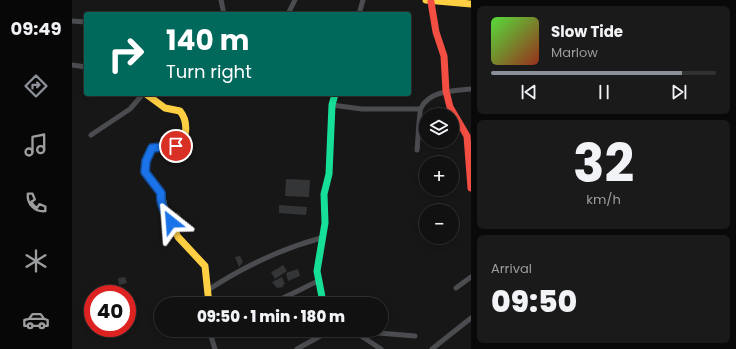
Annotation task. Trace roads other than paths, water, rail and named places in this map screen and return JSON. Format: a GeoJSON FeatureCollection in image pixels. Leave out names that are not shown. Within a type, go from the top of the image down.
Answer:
{"type":"FeatureCollection","features":[{"type":"Feature","properties":{"kind":"street"},"geometry":{"type":"LineString","coordinates":[[221,0],[224,12]]}},
{"type":"Feature","properties":{"kind":"street"},"geometry":{"type":"LineString","coordinates":[[289,12],[295,0]]}},
{"type":"Feature","properties":{"kind":"street"},"geometry":{"type":"LineString","coordinates":[[360,12],[363,0]]}},
{"type":"Feature","properties":{"kind":"street"},"geometry":{"type":"LineString","coordinates":[[471,4],[428,1],[444,56],[446,91],[450,107],[467,136],[471,188]]}},
{"type":"Feature","properties":{"kind":"street"},"geometry":{"type":"LineString","coordinates":[[72,21],[84,22]]}},
{"type":"Feature","properties":{"kind":"street"},"geometry":{"type":"LineString","coordinates":[[72,65],[84,67]]}},
{"type":"Feature","properties":{"kind":"street"},"geometry":{"type":"LineString","coordinates":[[421,108],[429,99],[446,91],[471,89]]}},
{"type":"Feature","properties":{"kind":"street"},"geometry":{"type":"LineString","coordinates":[[91,135],[127,111],[141,96]]}},
{"type":"Feature","properties":{"kind":"street"},"geometry":{"type":"LineString","coordinates":[[148,96],[160,106],[180,111],[186,119],[185,136],[183,140],[176,146],[152,148],[146,161],[145,172],[161,193],[160,199],[162,207],[181,241],[205,266],[208,297]]}},
{"type":"Feature","properties":{"kind":"street"},"geometry":{"type":"LineString","coordinates":[[322,297],[318,281],[318,271],[325,223],[324,194],[329,169],[332,105],[334,96]]}},
{"type":"Feature","properties":{"kind":"street"},"geometry":{"type":"LineString","coordinates":[[332,105],[362,109],[419,109]]}},
{"type":"Feature","properties":{"kind":"street"},"geometry":{"type":"LineString","coordinates":[[418,150],[419,130]]}},
{"type":"Feature","properties":{"kind":"street"},"geometry":{"type":"LineString","coordinates":[[208,290],[240,271],[290,247],[322,238]]}},
{"type":"Feature","properties":{"kind":"street"},"geometry":{"type":"LineString","coordinates":[[456,288],[471,277]]}},
{"type":"Feature","properties":{"kind":"street"},"geometry":{"type":"LineString","coordinates":[[289,297],[300,289],[318,281]]}},
{"type":"Feature","properties":{"kind":"street"},"geometry":{"type":"LineString","coordinates":[[432,349],[471,318]]}},
{"type":"Feature","properties":{"kind":"street"},"geometry":{"type":"LineString","coordinates":[[388,334],[415,336]]}},
{"type":"Feature","properties":{"kind":"street"},"geometry":{"type":"LineString","coordinates":[[210,337],[215,349]]}},
{"type":"Feature","properties":{"kind":"street"},"geometry":{"type":"LineString","coordinates":[[297,349],[318,337]]}},
{"type":"Feature","properties":{"kind":"street"},"geometry":{"type":"LineString","coordinates":[[363,337],[381,349]]}}]}
